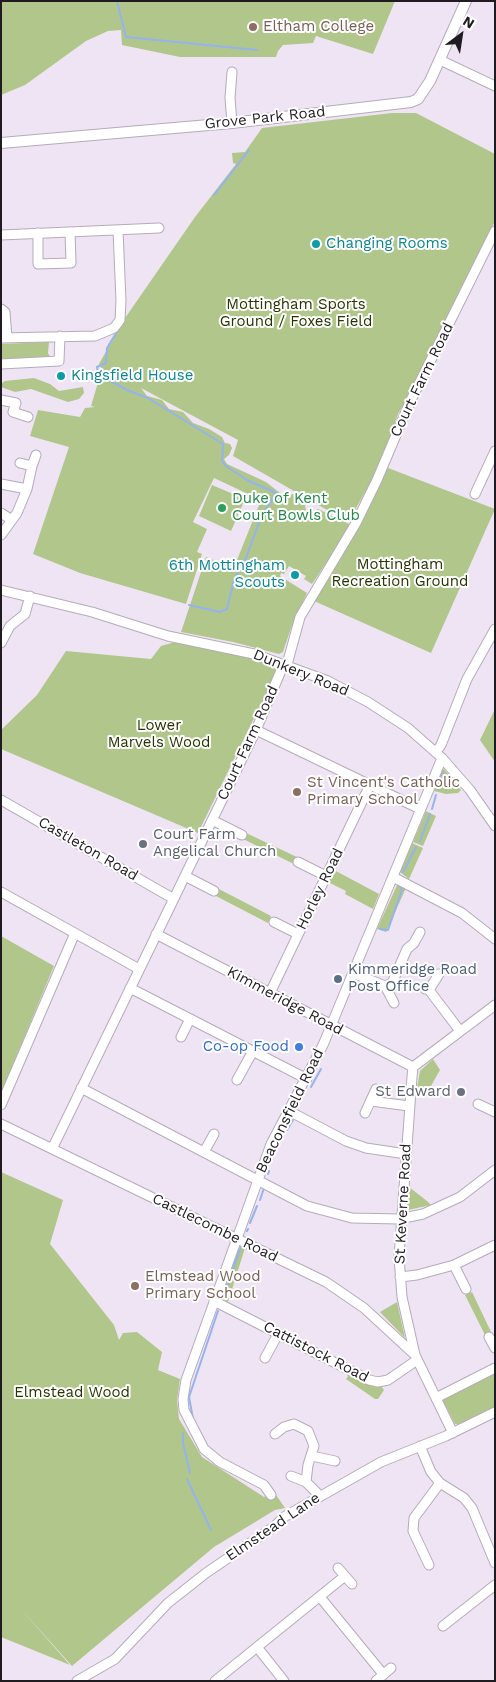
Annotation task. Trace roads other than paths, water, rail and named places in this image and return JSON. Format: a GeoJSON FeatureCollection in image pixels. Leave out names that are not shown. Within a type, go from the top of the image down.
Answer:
{"type":"FeatureCollection","features":[{"type":"Feature","properties":{"kind":"main road","name":"Grove Park Road"},"geometry":{"type":"LineString","coordinates":[[1,143],[232,123],[411,102],[424,92],[466,1]]}},
{"type":"Feature","properties":{"kind":"street"},"geometry":{"type":"LineString","coordinates":[[440,60],[495,86]]}},
{"type":"Feature","properties":{"kind":"street"},"geometry":{"type":"LineString","coordinates":[[232,72],[230,98],[232,123]]}},
{"type":"Feature","properties":{"kind":"street"},"geometry":{"type":"LineString","coordinates":[[1,235],[159,228]]}},
{"type":"Feature","properties":{"kind":"street"},"geometry":{"type":"LineString","coordinates":[[1,310],[5,312],[4,338],[100,335],[109,332],[118,324],[121,291],[118,230]]}},
{"type":"Feature","properties":{"kind":"street","name":"Court Farm Road"},"geometry":{"type":"LineString","coordinates":[[52,1149],[256,730],[286,664],[300,617],[360,514],[410,402],[492,246],[495,231]]}},
{"type":"Feature","properties":{"kind":"street"},"geometry":{"type":"LineString","coordinates":[[38,233],[38,264],[71,263],[70,232]]}},
{"type":"Feature","properties":{"kind":"street"},"geometry":{"type":"LineString","coordinates":[[1,364],[59,361],[60,336]]}},
{"type":"Feature","properties":{"kind":"street"},"geometry":{"type":"LineString","coordinates":[[1,400],[16,403],[13,412],[28,417]]}},
{"type":"Feature","properties":{"kind":"street"},"geometry":{"type":"LineString","coordinates":[[476,494],[495,451]]}},
{"type":"Feature","properties":{"kind":"street"},"geometry":{"type":"LineString","coordinates":[[1,535],[12,520],[27,489],[36,455]]}},
{"type":"Feature","properties":{"kind":"street"},"geometry":{"type":"LineString","coordinates":[[20,463],[32,466]]}},
{"type":"Feature","properties":{"kind":"street"},"geometry":{"type":"LineString","coordinates":[[1,484],[27,489]]}},
{"type":"Feature","properties":{"kind":"street"},"geometry":{"type":"LineString","coordinates":[[1,513],[12,520]]}},
{"type":"Feature","properties":{"kind":"street","name":"Dunkery Road"},"geometry":{"type":"LineString","coordinates":[[1,590],[92,612],[168,636],[234,649],[286,664],[328,681],[368,702],[408,728],[439,755],[470,790],[495,826]]}},
{"type":"Feature","properties":{"kind":"street"},"geometry":{"type":"LineString","coordinates":[[1,643],[10,626],[25,614],[30,596]]}},
{"type":"Feature","properties":{"kind":"street","name":"Beaconsfield Road"},"geometry":{"type":"LineString","coordinates":[[271,1495],[264,1485],[220,1462],[204,1449],[184,1410],[183,1399],[186,1380],[271,1144],[307,1079],[331,1025],[420,809],[441,745],[467,678],[495,629]]}},
{"type":"Feature","properties":{"kind":"street"},"geometry":{"type":"LineString","coordinates":[[256,730],[420,809]]}},
{"type":"Feature","properties":{"kind":"street","name":"Horley Road"},"geometry":{"type":"LineString","coordinates":[[270,993],[370,785]]}},
{"type":"Feature","properties":{"kind":"street","name":"Castleton Road"},"geometry":{"type":"LineString","coordinates":[[1,800],[174,899]]}},
{"type":"Feature","properties":{"kind":"street"},"geometry":{"type":"LineString","coordinates":[[212,820],[242,835]]}},
{"type":"Feature","properties":{"kind":"street"},"geometry":{"type":"LineString","coordinates":[[298,862],[326,876]]}},
{"type":"Feature","properties":{"kind":"street"},"geometry":{"type":"LineString","coordinates":[[185,876],[214,891]]}},
{"type":"Feature","properties":{"kind":"street"},"geometry":{"type":"LineString","coordinates":[[393,877],[462,913],[495,939]]}},
{"type":"Feature","properties":{"kind":"street"},"geometry":{"type":"LineString","coordinates":[[1,892],[140,969]]}},
{"type":"Feature","properties":{"kind":"street"},"geometry":{"type":"LineString","coordinates":[[274,922],[298,934]]}},
{"type":"Feature","properties":{"kind":"street"},"geometry":{"type":"LineString","coordinates":[[394,1003],[389,985],[407,949],[414,943],[420,932]]}},
{"type":"Feature","properties":{"kind":"street"},"geometry":{"type":"LineString","coordinates":[[1,1105],[75,933]]}},
{"type":"Feature","properties":{"kind":"street","name":"Kimmeridge Road"},"geometry":{"type":"LineString","coordinates":[[156,934],[413,1067]]}},
{"type":"Feature","properties":{"kind":"street"},"geometry":{"type":"LineString","coordinates":[[353,973],[389,985]]}},
{"type":"Feature","properties":{"kind":"street"},"geometry":{"type":"LineString","coordinates":[[439,974],[427,989],[460,1031]]}},
{"type":"Feature","properties":{"kind":"street"},"geometry":{"type":"LineString","coordinates":[[130,988],[307,1079]]}},
{"type":"Feature","properties":{"kind":"street"},"geometry":{"type":"LineString","coordinates":[[413,1067],[495,1005]]}},
{"type":"Feature","properties":{"kind":"street"},"geometry":{"type":"LineString","coordinates":[[181,1037],[190,1019]]}},
{"type":"Feature","properties":{"kind":"street"},"geometry":{"type":"LineString","coordinates":[[237,1080],[253,1051]]}},
{"type":"Feature","properties":{"kind":"street","name":"St Keverne Road"},"geometry":{"type":"LineString","coordinates":[[413,1067],[401,1218],[400,1277],[416,1358],[453,1433]]}},
{"type":"Feature","properties":{"kind":"street"},"geometry":{"type":"LineString","coordinates":[[81,1088],[306,1206],[327,1213],[364,1220],[401,1218],[423,1214],[460,1198],[494,1173]]}},
{"type":"Feature","properties":{"kind":"street"},"geometry":{"type":"LineString","coordinates":[[365,1113],[376,1089]]}},
{"type":"Feature","properties":{"kind":"street"},"geometry":{"type":"LineString","coordinates":[[371,1100],[409,1106]]}},
{"type":"Feature","properties":{"kind":"street"},"geometry":{"type":"LineString","coordinates":[[478,1104],[495,1112]]}},
{"type":"Feature","properties":{"kind":"street"},"geometry":{"type":"LineString","coordinates":[[289,1111],[346,1141],[366,1148],[406,1154]]}},
{"type":"Feature","properties":{"kind":"street","name":"Castlecombe Road"},"geometry":{"type":"LineString","coordinates":[[1,1124],[344,1292],[376,1318],[416,1358]]}},
{"type":"Feature","properties":{"kind":"street"},"geometry":{"type":"LineString","coordinates":[[204,1152],[214,1134]]}},
{"type":"Feature","properties":{"kind":"street"},"geometry":{"type":"LineString","coordinates":[[400,1277],[417,1275],[454,1264],[495,1245]]}},
{"type":"Feature","properties":{"kind":"street"},"geometry":{"type":"LineString","coordinates":[[454,1264],[466,1289]]}},
{"type":"Feature","properties":{"kind":"street","name":"Cattistock Road"},"geometry":{"type":"LineString","coordinates":[[214,1301],[372,1381],[388,1380],[416,1358]]}},
{"type":"Feature","properties":{"kind":"street"},"geometry":{"type":"LineString","coordinates":[[264,1358],[278,1334]]}},
{"type":"Feature","properties":{"kind":"street"},"geometry":{"type":"LineString","coordinates":[[489,1338],[495,1348]]}},
{"type":"Feature","properties":{"kind":"street"},"geometry":{"type":"LineString","coordinates":[[436,1398],[495,1368]]}},
{"type":"Feature","properties":{"kind":"street","name":"Elmstead Lane"},"geometry":{"type":"LineString","coordinates":[[77,1681],[115,1658],[156,1615],[193,1582],[275,1526],[284,1517],[319,1495],[380,1462],[453,1433],[495,1412]]}},
{"type":"Feature","properties":{"kind":"street"},"geometry":{"type":"LineString","coordinates":[[275,1434],[284,1427],[294,1424],[308,1431],[314,1446],[308,1465],[306,1482]]}},
{"type":"Feature","properties":{"kind":"street"},"geometry":{"type":"LineString","coordinates":[[420,1446],[431,1472],[440,1483],[464,1498],[472,1508],[495,1563]]}},
{"type":"Feature","properties":{"kind":"street"},"geometry":{"type":"LineString","coordinates":[[312,1456],[335,1461]]}},
{"type":"Feature","properties":{"kind":"street"},"geometry":{"type":"LineString","coordinates":[[291,1476],[306,1482],[319,1495]]}},
{"type":"Feature","properties":{"kind":"street"},"geometry":{"type":"LineString","coordinates":[[429,1565],[413,1531],[414,1518],[440,1483]]}},
{"type":"Feature","properties":{"kind":"street"},"geometry":{"type":"LineString","coordinates":[[338,1568],[352,1584]]}},
{"type":"Feature","properties":{"kind":"street"},"geometry":{"type":"LineString","coordinates":[[215,1681],[345,1576]]}},
{"type":"Feature","properties":{"kind":"street"},"geometry":{"type":"LineString","coordinates":[[443,1626],[495,1585]]}},
{"type":"Feature","properties":{"kind":"street"},"geometry":{"type":"LineString","coordinates":[[320,1597],[387,1671],[376,1681]]}},
{"type":"Feature","properties":{"kind":"street"},"geometry":{"type":"LineString","coordinates":[[257,1647],[284,1681]]}},
{"type":"Feature","properties":{"kind":"waterway"},"geometry":{"type":"LineString","coordinates":[[117,1],[126,37],[257,50]]}},
{"type":"Feature","properties":{"kind":"waterway"},"geometry":{"type":"LineString","coordinates":[[214,195],[249,150]]}},
{"type":"Feature","properties":{"kind":"waterway"},"geometry":{"type":"LineString","coordinates":[[121,325],[107,348],[106,363],[97,367],[98,374],[127,390],[148,398],[223,444],[222,461],[226,466],[247,480],[276,493],[261,517],[246,558],[234,580],[227,609],[220,612],[189,605]]}},
{"type":"Feature","properties":{"kind":"waterway"},"geometry":{"type":"LineString","coordinates":[[438,790],[443,773]]}},
{"type":"Feature","properties":{"kind":"waterway"},"geometry":{"type":"LineString","coordinates":[[432,809],[436,795]]}},
{"type":"Feature","properties":{"kind":"waterway"},"geometry":{"type":"LineString","coordinates":[[420,841],[430,814]]}},
{"type":"Feature","properties":{"kind":"waterway"},"geometry":{"type":"LineString","coordinates":[[403,872],[416,847]]}},
{"type":"Feature","properties":{"kind":"waterway"},"geometry":{"type":"LineString","coordinates":[[380,929],[388,930],[402,890],[398,884]]}},
{"type":"Feature","properties":{"kind":"waterway"},"geometry":{"type":"LineString","coordinates":[[311,1087],[321,1069]]}},
{"type":"Feature","properties":{"kind":"waterway"},"geometry":{"type":"LineString","coordinates":[[287,1130],[293,1120]]}},
{"type":"Feature","properties":{"kind":"waterway"},"geometry":{"type":"LineString","coordinates":[[260,1200],[264,1188]]}},
{"type":"Feature","properties":{"kind":"waterway"},"geometry":{"type":"LineString","coordinates":[[250,1223],[257,1206]]}},
{"type":"Feature","properties":{"kind":"waterway"},"geometry":{"type":"LineString","coordinates":[[225,1293],[241,1246]]}},
{"type":"Feature","properties":{"kind":"waterway"},"geometry":{"type":"LineString","coordinates":[[193,1419],[189,1397],[218,1311]]}},
{"type":"Feature","properties":{"kind":"waterway"},"geometry":{"type":"LineString","coordinates":[[183,1433],[183,1443],[190,1473]]}},
{"type":"Feature","properties":{"kind":"waterway"},"geometry":{"type":"LineString","coordinates":[[187,1479],[211,1530]]}},
{"type":"Feature","properties":{"kind":"place","name":"Eltham College"},"geometry":{"type":"Point","coordinates":[253,27]}},
{"type":"Feature","properties":{"kind":"place","name":"Changing Rooms"},"geometry":{"type":"Point","coordinates":[316,244]}},
{"type":"Feature","properties":{"kind":"place","name":"Kingsfield House"},"geometry":{"type":"Point","coordinates":[61,376]}},
{"type":"Feature","properties":{"kind":"place","name":"Duke of Kent Court Bowls Club"},"geometry":{"type":"Point","coordinates":[222,508]}},
{"type":"Feature","properties":{"kind":"place","name":"6th Mottingham Scouts"},"geometry":{"type":"Point","coordinates":[295,575]}},
{"type":"Feature","properties":{"kind":"place","name":"St Vincent's Catholic Primary School"},"geometry":{"type":"Point","coordinates":[297,792]}},
{"type":"Feature","properties":{"kind":"place","name":"Court Farm Angelical Church"},"geometry":{"type":"Point","coordinates":[143,844]}},
{"type":"Feature","properties":{"kind":"place","name":"Kimmeridge Road Post Office"},"geometry":{"type":"Point","coordinates":[338,979]}},
{"type":"Feature","properties":{"kind":"place","name":"Co-op Food"},"geometry":{"type":"Point","coordinates":[299,1047]}},
{"type":"Feature","properties":{"kind":"place","name":"St Edward"},"geometry":{"type":"Point","coordinates":[461,1092]}},
{"type":"Feature","properties":{"kind":"place","name":"Elmstead Wood Primary School"},"geometry":{"type":"Point","coordinates":[135,1286]}},
{"type":"Feature","properties":{"kind":"park label","name":"Mottingham Sports Ground / Foxes Field"},"geometry":{"type":"Point","coordinates":[296,314]}},
{"type":"Feature","properties":{"kind":"park label","name":"Mottingham Recreation Ground"},"geometry":{"type":"Point","coordinates":[400,574]}},
{"type":"Feature","properties":{"kind":"park label","name":"Lower Marvels Wood"},"geometry":{"type":"Point","coordinates":[159,734]}},
{"type":"Feature","properties":{"kind":"park label","name":"Elmstead Wood"},"geometry":{"type":"Point","coordinates":[72,1393]}}]}
